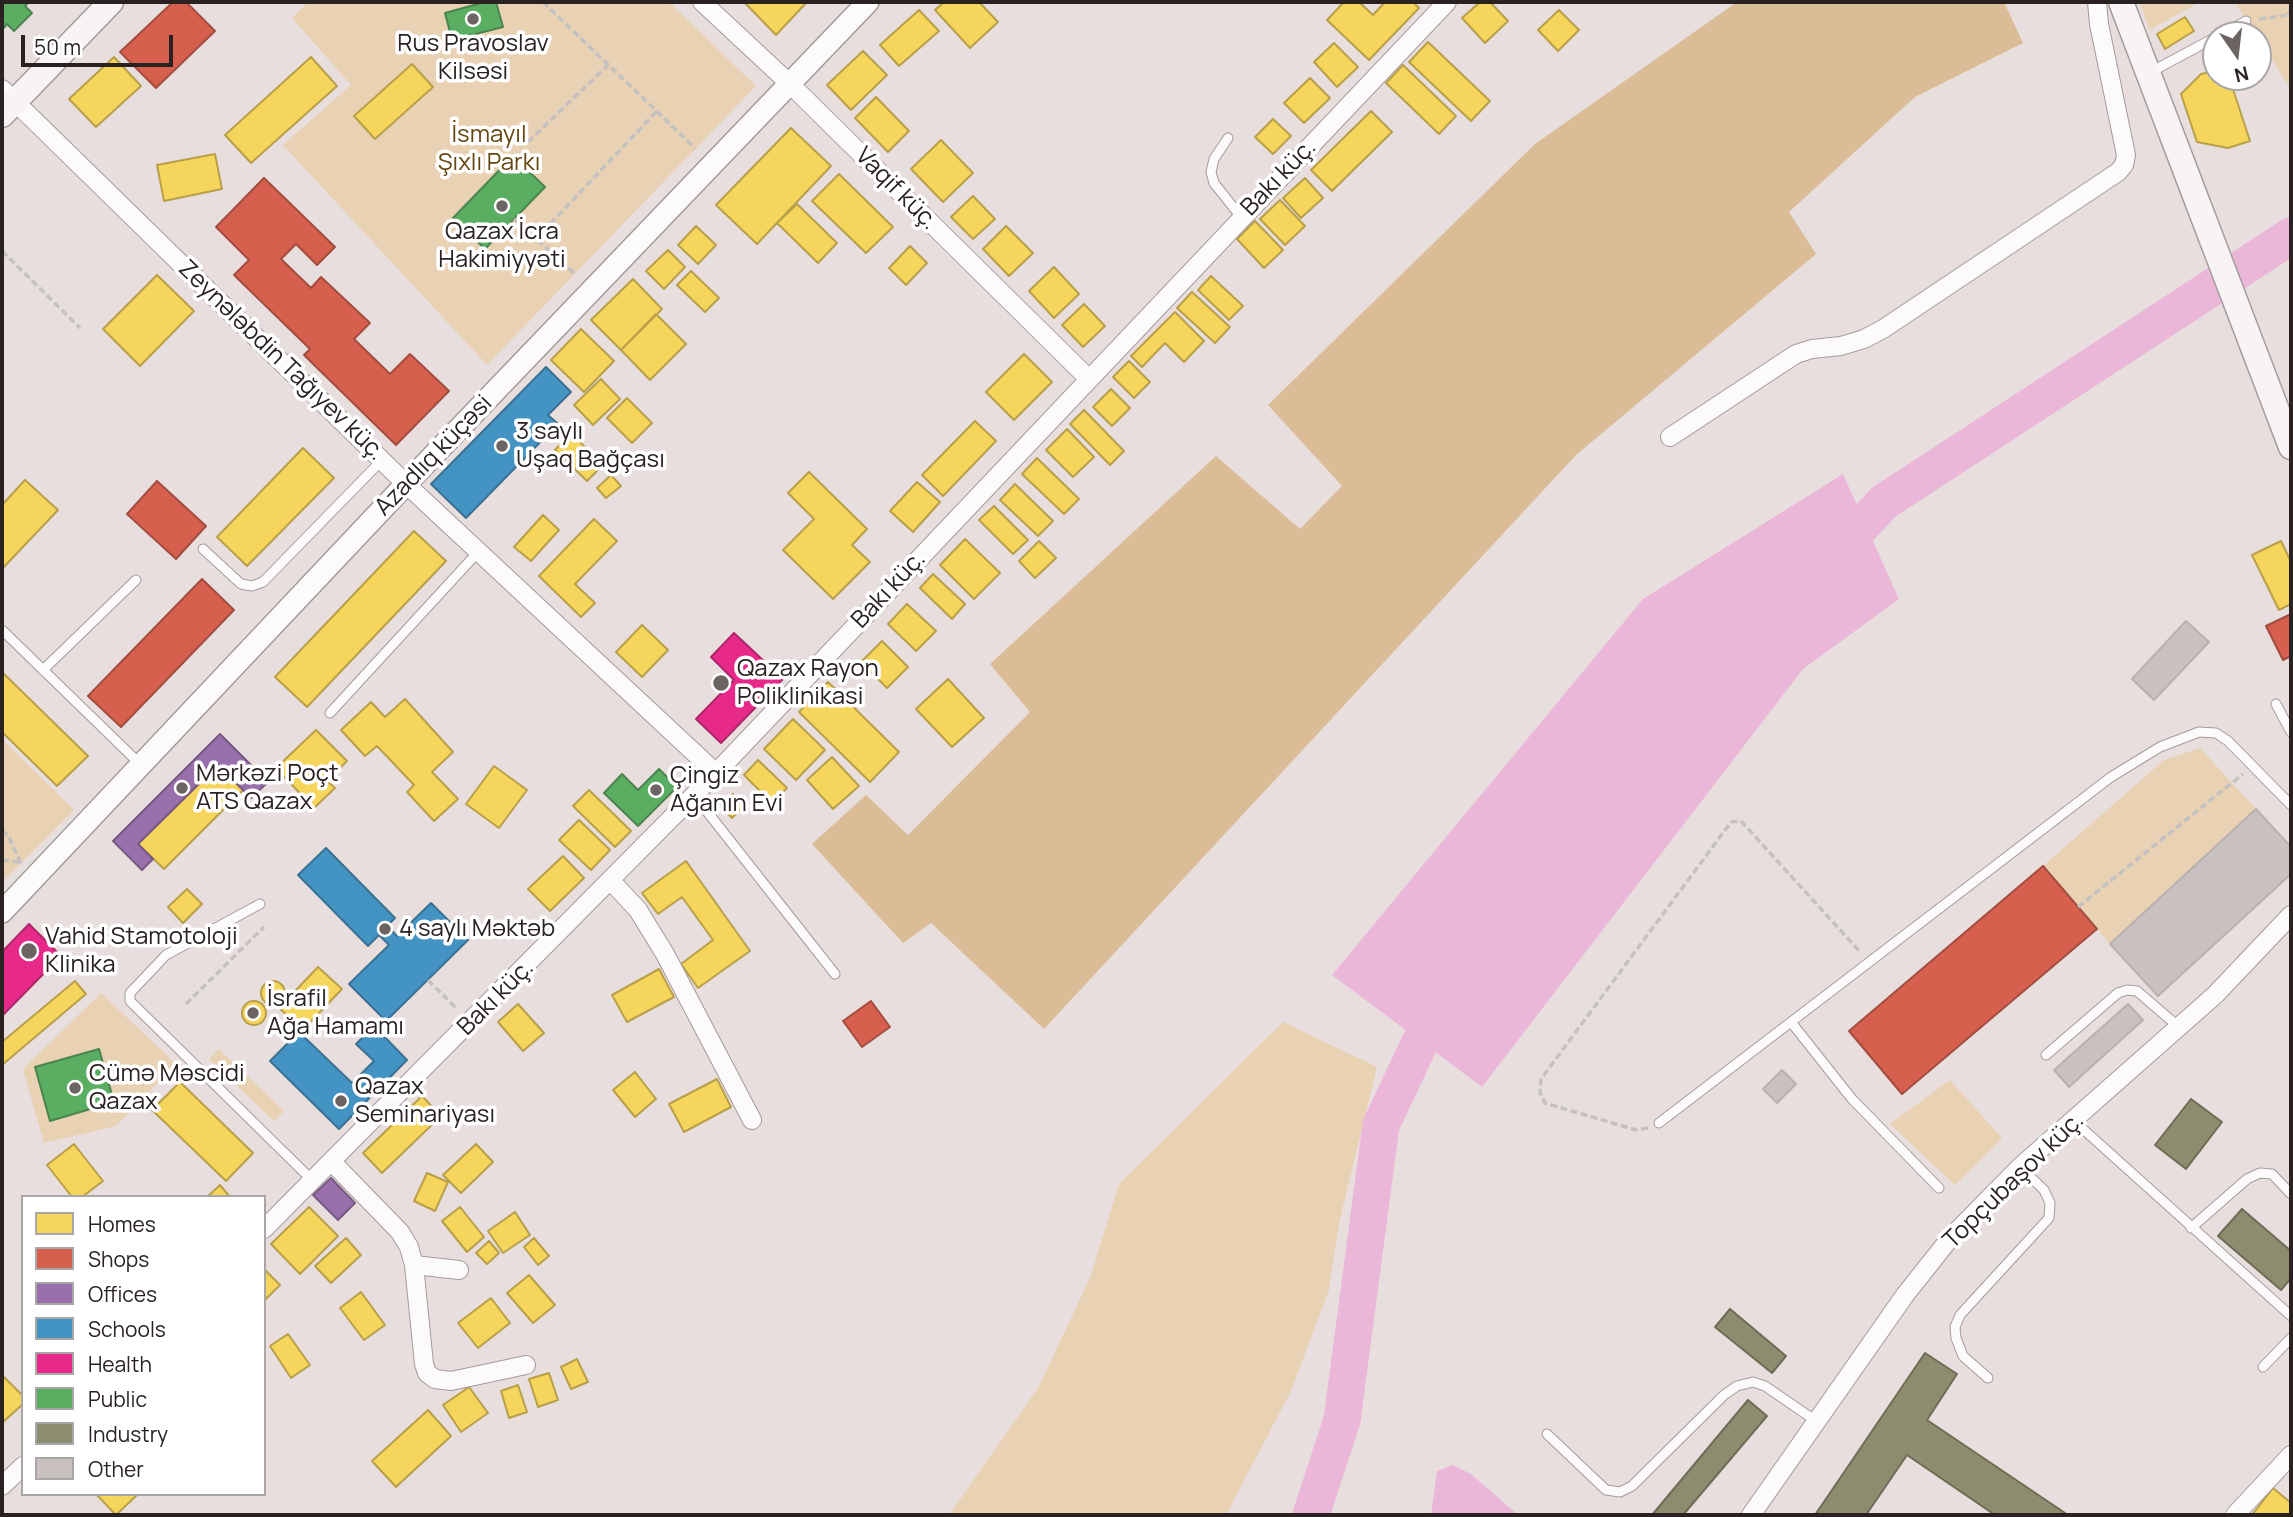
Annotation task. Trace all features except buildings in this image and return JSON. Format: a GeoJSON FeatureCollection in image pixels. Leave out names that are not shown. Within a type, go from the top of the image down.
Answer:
{"type":"FeatureCollection","features":[{"type":"Feature","properties":{"kind":"main road"},"geometry":{"type":"LineString","coordinates":[[6,102],[111,2]]}},
{"type":"Feature","properties":{"kind":"main road"},"geometry":{"type":"LineString","coordinates":[[2121,2],[2291,447]]}},
{"type":"Feature","properties":{"kind":"street","name":"Vaqif küç."},"geometry":{"type":"LineString","coordinates":[[702,2],[790,84],[1088,378]]}},
{"type":"Feature","properties":{"kind":"street","name":"Azadlıq küçəsi"},"geometry":{"type":"LineString","coordinates":[[2,912],[868,2]]}},
{"type":"Feature","properties":{"kind":"street","name":"Bakı küç."},"geometry":{"type":"LineString","coordinates":[[266,1227],[716,773],[1447,2]]}},
{"type":"Feature","properties":{"kind":"street"},"geometry":{"type":"LineString","coordinates":[[1670,436],[1796,354],[1812,349],[1841,346],[1864,339],[1883,329],[2118,172],[2126,155],[2097,2]]}},
{"type":"Feature","properties":{"kind":"street","name":"Zeynələbdin Tağıyev küç."},"geometry":{"type":"LineString","coordinates":[[6,102],[407,484],[716,773]]}},
{"type":"Feature","properties":{"kind":"street"},"geometry":{"type":"LineString","coordinates":[[611,881],[638,910],[665,954],[752,1120]]}},
{"type":"Feature","properties":{"kind":"street","name":"Topçubaşov küç."},"geometry":{"type":"LineString","coordinates":[[1751,1515],[1905,1295],[1951,1237],[2020,1167],[2215,995],[2291,915]]}},
{"type":"Feature","properties":{"kind":"street"},"geometry":{"type":"LineString","coordinates":[[332,1162],[400,1232],[409,1247],[414,1265],[424,1364],[428,1373],[435,1379],[451,1381],[526,1365]]}},
{"type":"Feature","properties":{"kind":"street"},"geometry":{"type":"LineString","coordinates":[[414,1265],[459,1270]]}},
{"type":"Feature","properties":{"kind":"street"},"geometry":{"type":"LineString","coordinates":[[2235,1515],[2291,1455]]}},
{"type":"Feature","properties":{"kind":"street"},"geometry":{"type":"LineString","coordinates":[[2,1486],[21,1468]]}},
{"type":"Feature","properties":{"kind":"lane"},"geometry":{"type":"LineString","coordinates":[[2148,74],[2202,45]]}},
{"type":"Feature","properties":{"kind":"lane"},"geometry":{"type":"LineString","coordinates":[[1228,138],[1214,159],[1211,172],[1214,183],[1241,217]]}},
{"type":"Feature","properties":{"kind":"lane"},"geometry":{"type":"LineString","coordinates":[[203,549],[241,584],[252,586],[263,582],[382,460]]}},
{"type":"Feature","properties":{"kind":"lane"},"geometry":{"type":"LineString","coordinates":[[330,713],[479,551]]}},
{"type":"Feature","properties":{"kind":"lane"},"geometry":{"type":"LineString","coordinates":[[43,670],[136,580]]}},
{"type":"Feature","properties":{"kind":"lane"},"geometry":{"type":"LineString","coordinates":[[2,631],[142,765]]}},
{"type":"Feature","properties":{"kind":"lane"},"geometry":{"type":"LineString","coordinates":[[2276,704],[2291,732]]}},
{"type":"Feature","properties":{"kind":"lane"},"geometry":{"type":"LineString","coordinates":[[1659,1123],[2112,777],[2160,747],[2199,732],[2216,733],[2228,741],[2291,805]]}},
{"type":"Feature","properties":{"kind":"lane"},"geometry":{"type":"LineString","coordinates":[[694,795],[835,974]]}},
{"type":"Feature","properties":{"kind":"lane"},"geometry":{"type":"LineString","coordinates":[[260,904],[166,956],[130,993],[130,1001],[313,1181]]}},
{"type":"Feature","properties":{"kind":"lane"},"geometry":{"type":"LineString","coordinates":[[2046,1055],[2118,993],[2127,990],[2137,991],[2180,1028]]}},
{"type":"Feature","properties":{"kind":"lane"},"geometry":{"type":"LineString","coordinates":[[1791,1023],[1852,1099],[1939,1188]]}},
{"type":"Feature","properties":{"kind":"lane"},"geometry":{"type":"LineString","coordinates":[[2074,1121],[2291,1316]]}},
{"type":"Feature","properties":{"kind":"lane"},"geometry":{"type":"LineString","coordinates":[[1988,1378],[1963,1356],[1955,1328],[1960,1315],[2049,1217],[2050,1203],[2044,1190],[2020,1167]]}},
{"type":"Feature","properties":{"kind":"lane"},"geometry":{"type":"LineString","coordinates":[[2191,1228],[2247,1179],[2260,1173],[2272,1174],[2291,1194]]}},
{"type":"Feature","properties":{"kind":"lane"},"geometry":{"type":"LineString","coordinates":[[2263,1367],[2291,1338]]}},
{"type":"Feature","properties":{"kind":"lane"},"geometry":{"type":"LineString","coordinates":[[1547,1434],[1606,1490],[1620,1492],[1632,1486],[1737,1385],[1753,1382],[1765,1386],[1816,1421]]}},
{"type":"Feature","properties":{"kind":"path"},"geometry":{"type":"LineString","coordinates":[[542,2],[695,148]]}},
{"type":"Feature","properties":{"kind":"path"},"geometry":{"type":"LineString","coordinates":[[2246,21],[2290,15],[2291,8]]}},
{"type":"Feature","properties":{"kind":"path"},"geometry":{"type":"LineString","coordinates":[[528,142],[608,65]]}},
{"type":"Feature","properties":{"kind":"path"},"geometry":{"type":"LineString","coordinates":[[536,239],[657,111]]}},
{"type":"Feature","properties":{"kind":"path"},"geometry":{"type":"LineString","coordinates":[[514,219],[574,274]]}},
{"type":"Feature","properties":{"kind":"path"},"geometry":{"type":"LineString","coordinates":[[2,251],[80,328]]}},
{"type":"Feature","properties":{"kind":"path"},"geometry":{"type":"LineString","coordinates":[[2078,907],[2253,766]]}},
{"type":"Feature","properties":{"kind":"path"},"geometry":{"type":"LineString","coordinates":[[1659,1123],[1636,1130],[1545,1103],[1540,1093],[1541,1079],[1731,822],[1741,821],[1869,962]]}},
{"type":"Feature","properties":{"kind":"path"},"geometry":{"type":"LineString","coordinates":[[2,830],[9,837],[19,862],[2,860]]}},
{"type":"Feature","properties":{"kind":"path"},"geometry":{"type":"LineString","coordinates":[[186,1004],[264,927]]}},
{"type":"Feature","properties":{"kind":"path"},"geometry":{"type":"LineString","coordinates":[[428,980],[471,1023]]}},
{"type":"Feature","properties":{"kind":"green space","name":"İsmayıl Şıxlı Parkı"},"geometry":{"type":"Polygon","coordinates":[[[308,2],[669,2],[756,86],[487,365],[283,145],[351,85],[292,18],[308,2]]]}},
{"type":"Feature","properties":{"kind":"green space"},"geometry":{"type":"Polygon","coordinates":[[[2140,2],[2200,2],[2149,30],[2140,2]]]}},
{"type":"Feature","properties":{"kind":"green space"},"geometry":{"type":"Polygon","coordinates":[[[2235,2],[2291,2],[2291,89],[2272,60],[2272,21],[2247,21],[2235,2]]]}},
{"type":"Feature","properties":{"kind":"green space"},"geometry":{"type":"Polygon","coordinates":[[[2,739],[74,810],[2,882],[2,739]]]}},
{"type":"Feature","properties":{"kind":"green space"},"geometry":{"type":"Polygon","coordinates":[[[2200,748],[2256,809],[2110,944],[2043,866],[2164,760],[2200,748]]]}},
{"type":"Feature","properties":{"kind":"green space"},"geometry":{"type":"Polygon","coordinates":[[[101,993],[176,1064],[116,1126],[44,1143],[23,1069],[101,993]]]}},
{"type":"Feature","properties":{"kind":"green space"},"geometry":{"type":"Polygon","coordinates":[[[1283,1022],[1377,1067],[1339,1223],[1329,1290],[1291,1391],[1226,1515],[949,1515],[1038,1388],[1090,1278],[1119,1184],[1283,1022]]]}},
{"type":"Feature","properties":{"kind":"green space"},"geometry":{"type":"Polygon","coordinates":[[[219,1049],[284,1111],[274,1121],[209,1059],[219,1049]]]}},
{"type":"Feature","properties":{"kind":"green space"},"geometry":{"type":"Polygon","coordinates":[[[1950,1080],[2002,1138],[1955,1185],[1890,1124],[1950,1080]]]}},
{"type":"Feature","properties":{"kind":"shaded area"},"geometry":{"type":"Polygon","coordinates":[[[1737,2],[2004,2],[2023,43],[1915,97],[1789,212],[1816,254],[1576,455],[1044,1029],[931,923],[903,943],[812,844],[866,795],[908,835],[1030,712],[990,664],[1216,456],[1300,529],[1342,486],[1268,405],[1535,144],[1737,2]]]}},
{"type":"Feature","properties":{"kind":"shaded area"},"geometry":{"type":"Polygon","coordinates":[[[1843,474],[1899,599],[1803,669],[1482,1087],[1332,975],[1643,599],[1843,474]]]}},
{"type":"Feature","properties":{"kind":"shaded area"},"geometry":{"type":"Polygon","coordinates":[[[1453,1465],[1471,1474],[1518,1515],[1431,1515],[1437,1471],[1453,1465]]]}},
{"type":"Feature","properties":{"kind":"waterway"},"geometry":{"type":"LineString","coordinates":[[1832,557],[1884,502],[2291,236]]}},
{"type":"Feature","properties":{"kind":"waterway"},"geometry":{"type":"LineString","coordinates":[[1311,1515],[1342,1420],[1381,1125],[1442,996]]}},
{"type":"Feature","properties":{"kind":"place","name":"Rus Pravoslav Kilsəsi"},"geometry":{"type":"Point","coordinates":[473,19]}},
{"type":"Feature","properties":{"kind":"place","name":"Qazax İcra Hakimiyyəti"},"geometry":{"type":"Point","coordinates":[502,206]}},
{"type":"Feature","properties":{"kind":"place","name":"3 saylı Uşaq Bağçası"},"geometry":{"type":"Point","coordinates":[502,446]}},
{"type":"Feature","properties":{"kind":"place","name":"Qazax Rayon Poliklinikasi"},"geometry":{"type":"Point","coordinates":[721,683]}},
{"type":"Feature","properties":{"kind":"place","name":"Mərkəzi Poçt ATS Qazax"},"geometry":{"type":"Point","coordinates":[182,788]}},
{"type":"Feature","properties":{"kind":"place","name":"Çingiz Ağanın Evi"},"geometry":{"type":"Point","coordinates":[656,790]}},
{"type":"Feature","properties":{"kind":"place","name":"4 saylı Məktəb"},"geometry":{"type":"Point","coordinates":[385,929]}},
{"type":"Feature","properties":{"kind":"place","name":"Vahid Stamotoloji Klinika"},"geometry":{"type":"Point","coordinates":[29,951]}},
{"type":"Feature","properties":{"kind":"place","name":"İsrafil Ağa Hamamı"},"geometry":{"type":"Point","coordinates":[253,1013]}},
{"type":"Feature","properties":{"kind":"place","name":"Cümə Məscidi Qazax"},"geometry":{"type":"Point","coordinates":[75,1088]}},
{"type":"Feature","properties":{"kind":"place","name":"Qazax Seminariyası"},"geometry":{"type":"Point","coordinates":[341,1101]}}]}
